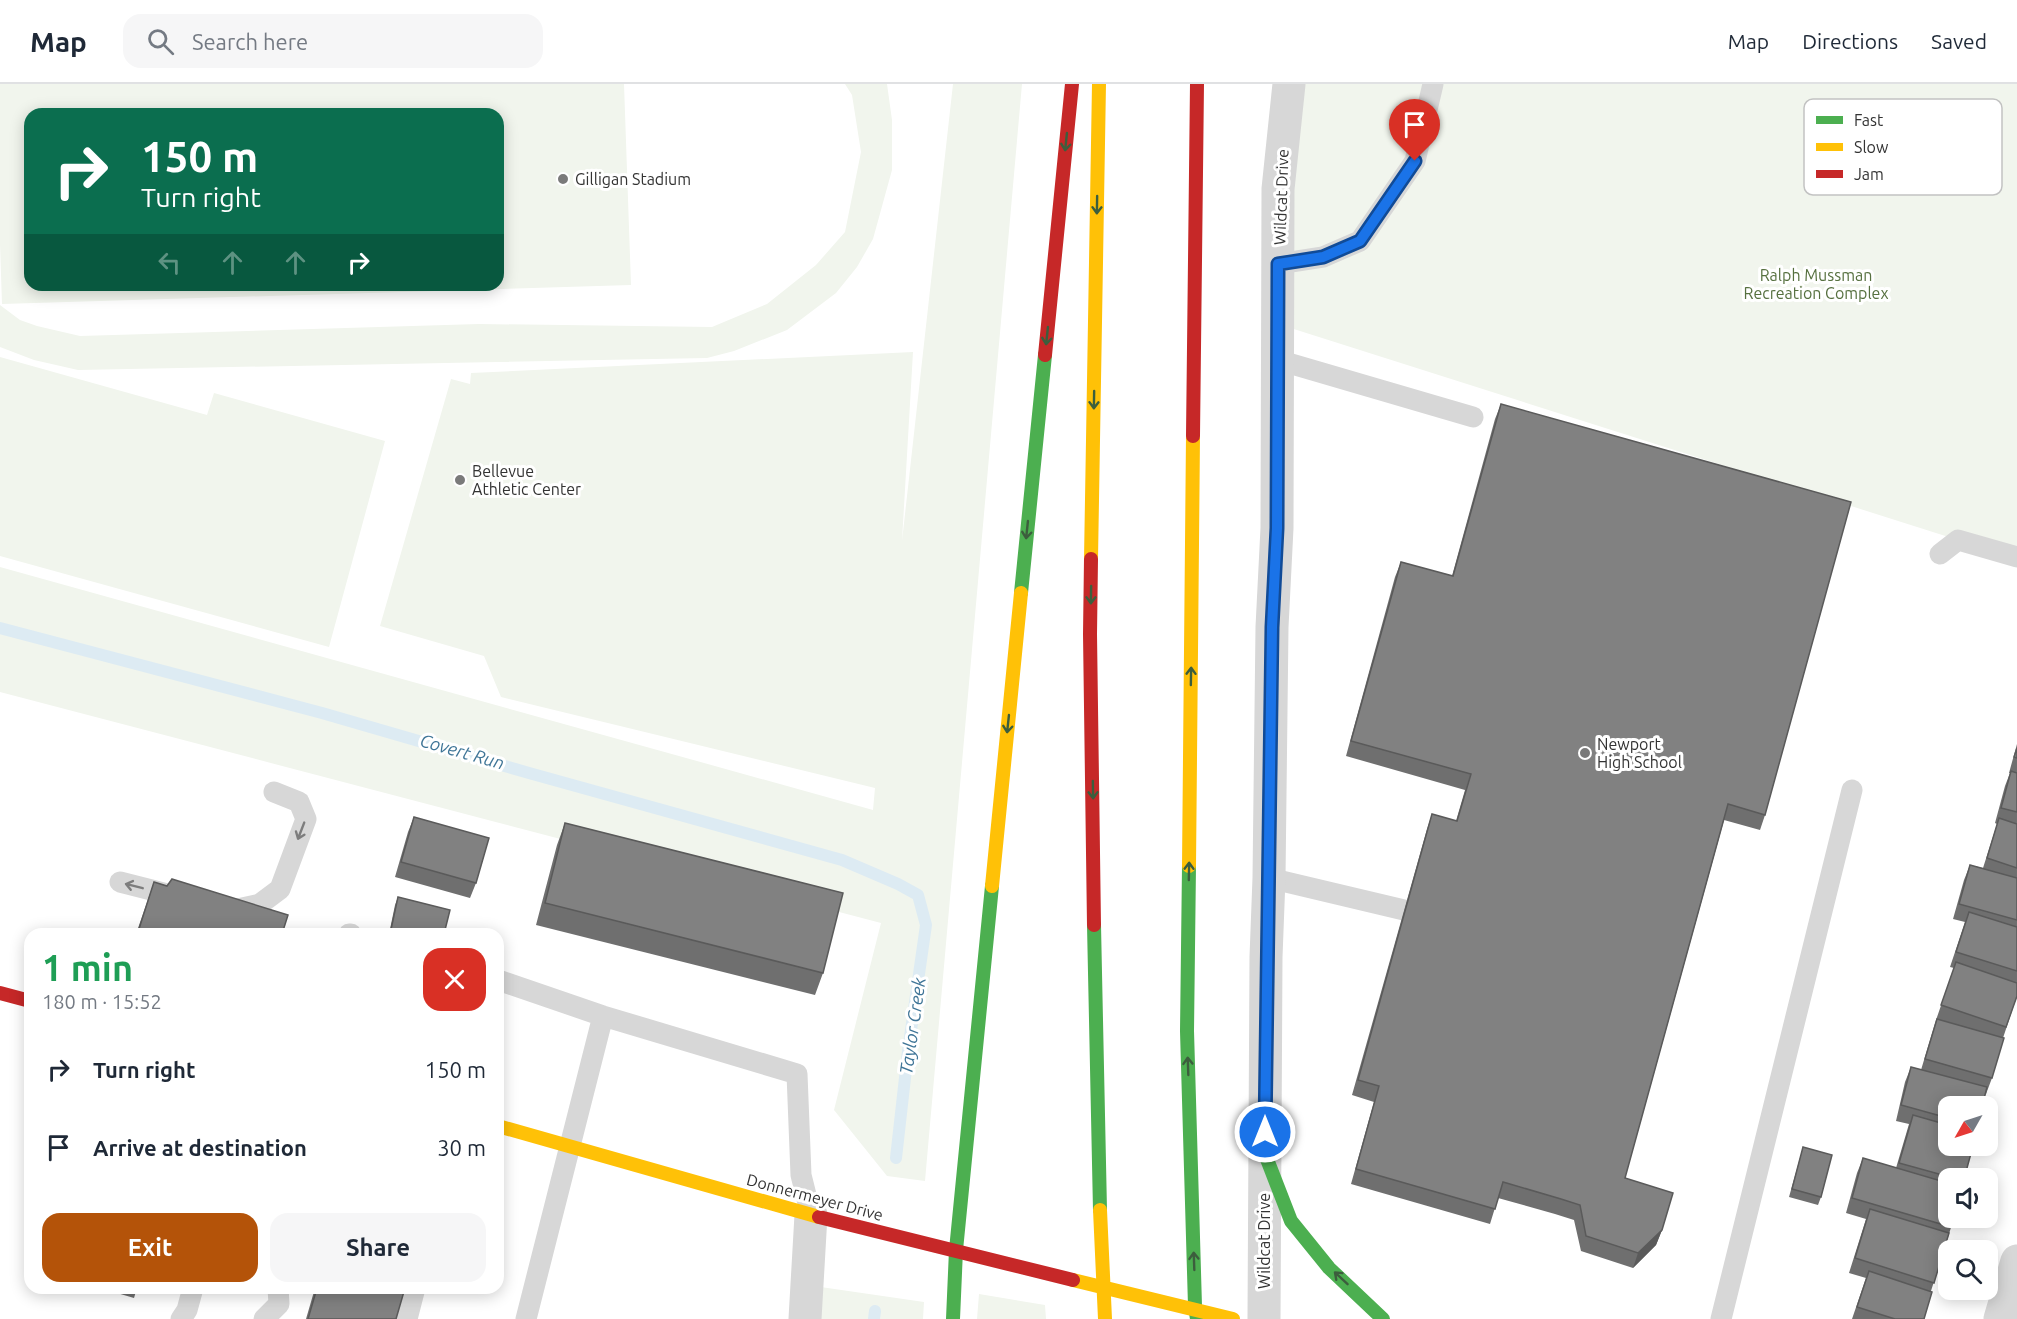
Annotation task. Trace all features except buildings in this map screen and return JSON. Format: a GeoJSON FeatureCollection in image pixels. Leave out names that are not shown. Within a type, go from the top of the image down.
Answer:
{"type":"FeatureCollection","features":[{"type":"Feature","properties":{"kind":"main road"},"geometry":{"type":"LineString","coordinates":[[953,1319],[956,1250],[1072,84]]}},
{"type":"Feature","properties":{"kind":"main road"},"geometry":{"type":"LineString","coordinates":[[1099,84],[1090,634],[1095,976],[1101,1245],[1105,1319]]}},
{"type":"Feature","properties":{"kind":"main road"},"geometry":{"type":"LineString","coordinates":[[1197,84],[1187,1031],[1197,1319]]}},
{"type":"Feature","properties":{"kind":"main road"},"geometry":{"type":"LineString","coordinates":[[0,993],[24,999]]}},
{"type":"Feature","properties":{"kind":"main road","name":"Donnermeyer Drive"},"geometry":{"type":"LineString","coordinates":[[504,1128],[811,1215],[1233,1319]]}},
{"type":"Feature","properties":{"kind":"main road"},"geometry":{"type":"LineString","coordinates":[[1265,1154],[1291,1221],[1329,1268],[1383,1319]]}},
{"type":"Feature","properties":{"kind":"street","name":"Wildcat Drive"},"geometry":{"type":"LineString","coordinates":[[1264,1319],[1266,957],[1272,627],[1277,528],[1278,189],[1289,84]]}},
{"type":"Feature","properties":{"kind":"street"},"geometry":{"type":"LineString","coordinates":[[805,1319],[811,1215]]}},
{"type":"Feature","properties":{"kind":"street"},"geometry":{"type":"LineString","coordinates":[[2000,1319],[2017,1261]]}},
{"type":"Feature","properties":{"kind":"lane"},"geometry":{"type":"LineString","coordinates":[[1278,264],[1323,257],[1360,241],[1415,161],[1433,84]]}},
{"type":"Feature","properties":{"kind":"lane"},"geometry":{"type":"LineString","coordinates":[[1278,360],[1473,417]]}},
{"type":"Feature","properties":{"kind":"lane"},"geometry":{"type":"LineString","coordinates":[[1940,554],[1958,540],[2017,557]]}},
{"type":"Feature","properties":{"kind":"lane"},"geometry":{"type":"LineString","coordinates":[[1721,1319],[1852,790]]}},
{"type":"Feature","properties":{"kind":"lane"},"geometry":{"type":"LineString","coordinates":[[120,882],[233,910],[260,904],[279,888],[306,819],[299,802],[274,792]]}},
{"type":"Feature","properties":{"kind":"lane"},"geometry":{"type":"LineString","coordinates":[[1269,879],[1404,910]]}},
{"type":"Feature","properties":{"kind":"lane"},"geometry":{"type":"LineString","coordinates":[[504,982],[603,1016],[797,1074],[801,1175],[811,1215]]}},
{"type":"Feature","properties":{"kind":"lane"},"geometry":{"type":"LineString","coordinates":[[526,1319],[603,1016]]}},
{"type":"Feature","properties":{"kind":"lane"},"geometry":{"type":"LineString","coordinates":[[181,1319],[188,1310],[192,1294]]}},
{"type":"Feature","properties":{"kind":"lane"},"geometry":{"type":"LineString","coordinates":[[264,1319],[279,1304],[278,1294]]}},
{"type":"Feature","properties":{"kind":"lane"},"geometry":{"type":"LineString","coordinates":[[407,1319],[413,1294]]}},
{"type":"Feature","properties":{"kind":"green space","name":"Gilligan Stadium"},"geometry":{"type":"Polygon","coordinates":[[[0,84],[624,84],[631,285],[504,289],[504,108],[24,108],[24,291],[432,291],[2,304],[0,84]]]}},
{"type":"Feature","properties":{"kind":"green space"},"geometry":{"type":"Polygon","coordinates":[[[845,84],[887,84],[892,120],[892,170],[873,239],[857,267],[836,293],[787,330],[734,351],[707,358],[78,370],[34,360],[0,347],[0,305],[20,320],[80,336],[479,324],[712,327],[767,304],[816,265],[845,232],[861,152],[852,95],[845,84]]]}},
{"type":"Feature","properties":{"kind":"green space"},"geometry":{"type":"Polygon","coordinates":[[[953,84],[1022,84],[925,1181],[887,1176],[834,1110],[881,923],[0,692],[0,567],[873,810],[875,788],[501,697],[484,656],[380,626],[451,379],[470,384],[471,373],[913,352],[902,541],[953,84]]]}},
{"type":"Feature","properties":{"kind":"green space","name":"Ralph Mussman Recreation Complex"},"geometry":{"type":"Polygon","coordinates":[[[1289,84],[2017,84],[2017,557],[1278,324],[1289,84]]]}},
{"type":"Feature","properties":{"kind":"green space"},"geometry":{"type":"Polygon","coordinates":[[[0,357],[207,415],[214,393],[385,441],[329,647],[0,556],[0,357]]]}},
{"type":"Feature","properties":{"kind":"green space"},"geometry":{"type":"Polygon","coordinates":[[[807,1285],[924,1302],[923,1319],[805,1319],[807,1285]]]}},
{"type":"Feature","properties":{"kind":"green space"},"geometry":{"type":"Polygon","coordinates":[[[979,1294],[1045,1305],[1046,1319],[977,1319],[979,1294]]]}},
{"type":"Feature","properties":{"kind":"waterway","name":"Covert Run"},"geometry":{"type":"LineString","coordinates":[[0,628],[322,713],[842,860],[918,895],[926,925],[896,1158]]}},
{"type":"Feature","properties":{"kind":"waterway","name":"Taylor Creek"},"geometry":{"type":"LineString","coordinates":[[874,1319],[875,1311]]}},
{"type":"Feature","properties":{"kind":"traffic: fast"},"geometry":{"type":"LineString","coordinates":[[1021,593],[1045,355]]}},
{"type":"Feature","properties":{"kind":"traffic: fast"},"geometry":{"type":"LineString","coordinates":[[1189,866],[1187,1031],[1197,1319]]}},
{"type":"Feature","properties":{"kind":"traffic: fast"},"geometry":{"type":"LineString","coordinates":[[953,1319],[956,1250],[992,886]]}},
{"type":"Feature","properties":{"kind":"traffic: fast"},"geometry":{"type":"LineString","coordinates":[[1094,925],[1100,1210]]}},
{"type":"Feature","properties":{"kind":"traffic: fast"},"geometry":{"type":"LineString","coordinates":[[1265,1154],[1291,1221],[1329,1268],[1383,1319]]}},
{"type":"Feature","properties":{"kind":"traffic: slow"},"geometry":{"type":"LineString","coordinates":[[1091,559],[1099,84]]}},
{"type":"Feature","properties":{"kind":"traffic: slow"},"geometry":{"type":"LineString","coordinates":[[1189,866],[1193,436]]}},
{"type":"Feature","properties":{"kind":"traffic: slow"},"geometry":{"type":"LineString","coordinates":[[992,886],[1021,593]]}},
{"type":"Feature","properties":{"kind":"traffic: slow"},"geometry":{"type":"LineString","coordinates":[[504,1128],[819,1217]]}},
{"type":"Feature","properties":{"kind":"traffic: slow"},"geometry":{"type":"LineString","coordinates":[[1100,1210],[1105,1319]]}},
{"type":"Feature","properties":{"kind":"traffic: slow"},"geometry":{"type":"LineString","coordinates":[[1073,1280],[1233,1319]]}},
{"type":"Feature","properties":{"kind":"traffic: jam"},"geometry":{"type":"LineString","coordinates":[[1045,355],[1072,84]]}},
{"type":"Feature","properties":{"kind":"traffic: jam"},"geometry":{"type":"LineString","coordinates":[[1193,436],[1197,84]]}},
{"type":"Feature","properties":{"kind":"traffic: jam"},"geometry":{"type":"LineString","coordinates":[[1091,559],[1094,925]]}},
{"type":"Feature","properties":{"kind":"traffic: jam"},"geometry":{"type":"LineString","coordinates":[[0,993],[24,999]]}},
{"type":"Feature","properties":{"kind":"traffic: jam"},"geometry":{"type":"LineString","coordinates":[[819,1217],[1073,1280]]}},
{"type":"Feature","properties":{"kind":"place","name":"Gilligan Stadium"},"geometry":{"type":"Point","coordinates":[563,179]}},
{"type":"Feature","properties":{"kind":"place","name":"Bellevue Athletic Center"},"geometry":{"type":"Point","coordinates":[460,480]}},
{"type":"Feature","properties":{"kind":"place","name":"Newport High School"},"geometry":{"type":"Point","coordinates":[1585,753]}},
{"type":"Feature","properties":{"kind":"route"},"geometry":{"type":"LineString","coordinates":[[1265,1132],[1272,627],[1277,528],[1278,264],[1323,257],[1360,241],[1415,161]]}}]}
